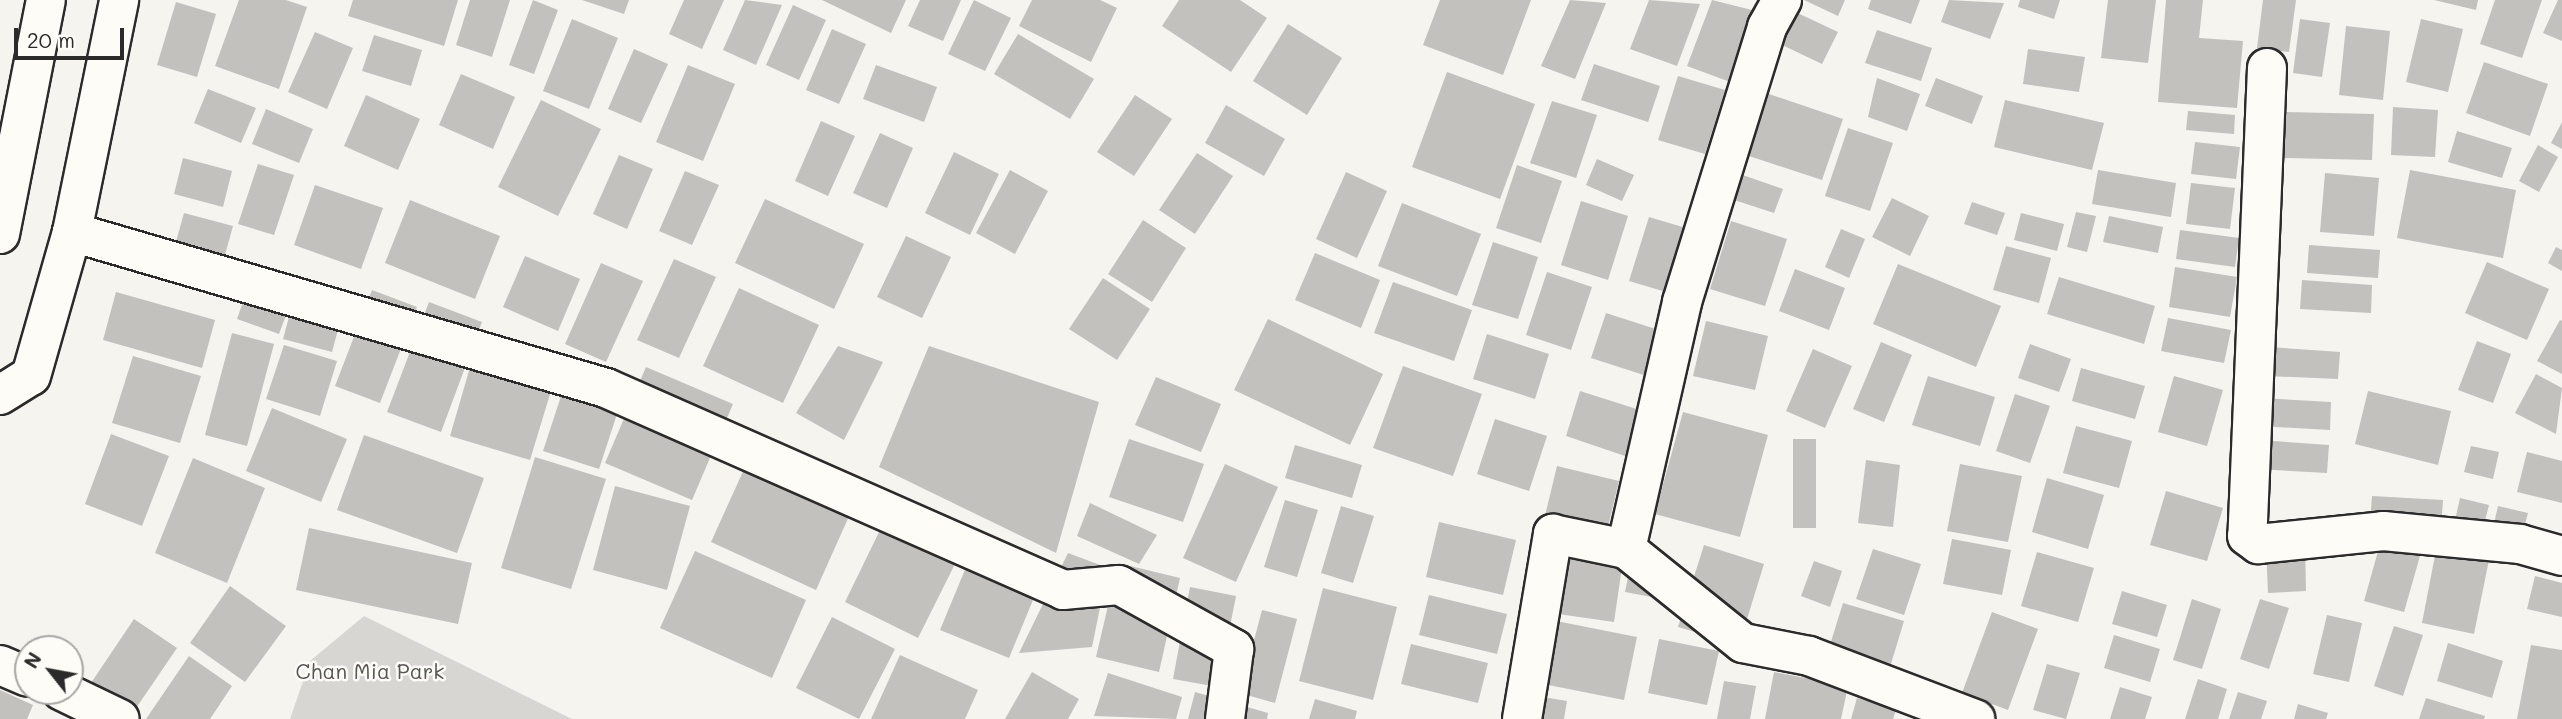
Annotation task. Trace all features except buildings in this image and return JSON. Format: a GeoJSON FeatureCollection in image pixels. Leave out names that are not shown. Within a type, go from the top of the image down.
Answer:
{"type":"FeatureCollection","features":[{"type":"Feature","properties":{"kind":"street"},"geometry":{"type":"LineString","coordinates":[[0,234],[46,0]]}},
{"type":"Feature","properties":{"kind":"street"},"geometry":{"type":"LineString","coordinates":[[0,395],[31,376],[72,232],[119,0]]}},
{"type":"Feature","properties":{"kind":"street"},"geometry":{"type":"LineString","coordinates":[[1626,549],[1682,302],[1767,27],[1782,0]]}},
{"type":"Feature","properties":{"kind":"street"},"geometry":{"type":"LineString","coordinates":[[2267,68],[2247,536],[2258,544],[2383,531],[2520,544],[2562,556]]}},
{"type":"Feature","properties":{"kind":"street"},"geometry":{"type":"LineString","coordinates":[[72,232],[606,388],[1063,590],[1119,585],[1234,649],[1225,719]]}},
{"type":"Feature","properties":{"kind":"street"},"geometry":{"type":"LineString","coordinates":[[1522,719],[1553,534],[1626,549],[1743,643],[1809,656],[1975,719]]}},
{"type":"Feature","properties":{"kind":"street"},"geometry":{"type":"LineString","coordinates":[[84,702],[120,719]]}},
{"type":"Feature","properties":{"kind":"green space","name":"Chan Mia Park"},"geometry":{"type":"Polygon","coordinates":[[[364,616],[572,719],[290,719],[310,661],[364,616]]]}}]}
